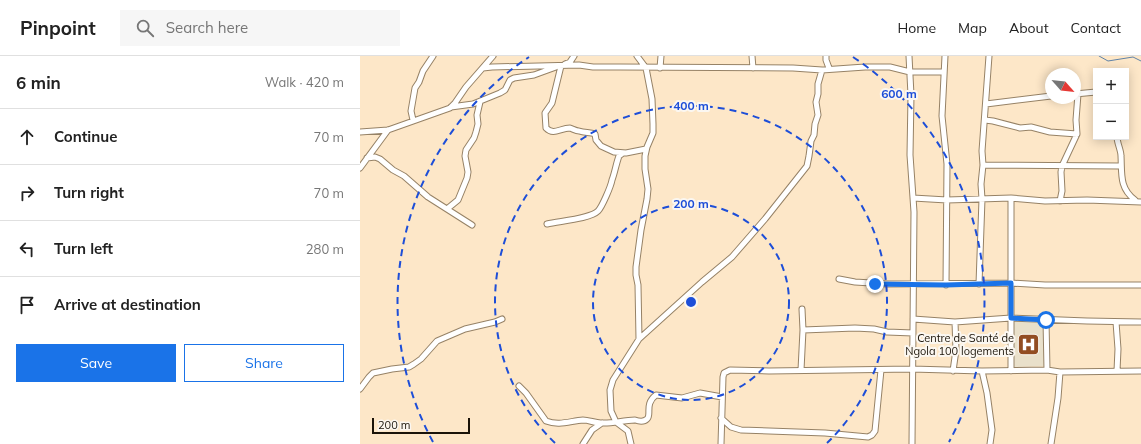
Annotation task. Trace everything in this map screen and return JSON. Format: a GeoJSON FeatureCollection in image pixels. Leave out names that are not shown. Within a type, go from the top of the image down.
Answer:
{"type":"FeatureCollection","features":[{"type":"Feature","properties":{"kind":"street"},"geometry":{"type":"LineString","coordinates":[[413,120],[411,111],[415,88],[423,71],[433,56]]}},
{"type":"Feature","properties":{"kind":"street"},"geometry":{"type":"LineString","coordinates":[[450,108],[492,56]]}},
{"type":"Feature","properties":{"kind":"street"},"geometry":{"type":"LineString","coordinates":[[360,132],[388,130],[450,108],[480,102],[505,90],[510,80],[514,78],[534,75],[561,66],[570,62],[574,56]]}},
{"type":"Feature","properties":{"kind":"street"},"geometry":{"type":"LineString","coordinates":[[637,56],[646,68],[652,99],[653,124],[653,133],[646,149],[645,169],[647,179],[647,199],[636,266],[638,285],[639,340]]}},
{"type":"Feature","properties":{"kind":"street"},"geometry":{"type":"LineString","coordinates":[[660,68],[661,56]]}},
{"type":"Feature","properties":{"kind":"street"},"geometry":{"type":"LineString","coordinates":[[752,56],[753,68]]}},
{"type":"Feature","properties":{"kind":"street"},"geometry":{"type":"LineString","coordinates":[[826,56],[829,68]]}},
{"type":"Feature","properties":{"kind":"street"},"geometry":{"type":"LineString","coordinates":[[909,56],[914,284],[912,444]]}},
{"type":"Feature","properties":{"kind":"street"},"geometry":{"type":"LineString","coordinates":[[945,56],[942,116],[947,164],[946,285]]}},
{"type":"Feature","properties":{"kind":"street"},"geometry":{"type":"LineString","coordinates":[[979,284],[982,199],[981,184],[983,165],[982,151],[989,56]]}},
{"type":"Feature","properties":{"kind":"street"},"geometry":{"type":"LineString","coordinates":[[483,68],[492,66],[579,65],[593,67],[793,68],[822,70],[829,68],[890,67],[910,72],[944,72]]}},
{"type":"Feature","properties":{"kind":"street"},"geometry":{"type":"LineString","coordinates":[[561,66],[552,103],[545,113],[546,128],[553,132],[568,128],[595,134],[596,140],[599,143],[606,149],[614,152],[624,153],[646,149]]}},
{"type":"Feature","properties":{"kind":"street"},"geometry":{"type":"LineString","coordinates":[[631,444],[628,431],[616,422],[611,411],[611,382],[639,340],[732,256],[765,219],[807,166],[811,141],[814,135],[818,115],[816,102],[818,84],[822,70]]}},
{"type":"Feature","properties":{"kind":"street"},"geometry":{"type":"LineString","coordinates":[[1081,94],[1093,92]]}},
{"type":"Feature","properties":{"kind":"street"},"geometry":{"type":"LineString","coordinates":[[986,104],[1045,97]]}},
{"type":"Feature","properties":{"kind":"street"},"geometry":{"type":"LineString","coordinates":[[447,209],[458,200],[467,178],[468,172],[465,156],[466,150],[476,132],[478,124],[477,115],[480,102]]}},
{"type":"Feature","properties":{"kind":"street"},"geometry":{"type":"LineString","coordinates":[[1060,200],[1062,191],[1062,166],[1077,134],[1076,104]]}},
{"type":"Feature","properties":{"kind":"street"},"geometry":{"type":"LineString","coordinates":[[985,120],[1020,128],[1031,127],[1050,132],[1077,134]]}},
{"type":"Feature","properties":{"kind":"street"},"geometry":{"type":"LineString","coordinates":[[360,168],[388,130]]}},
{"type":"Feature","properties":{"kind":"street"},"geometry":{"type":"LineString","coordinates":[[1118,140],[1121,155],[1120,166],[1122,180],[1126,191],[1138,201]]}},
{"type":"Feature","properties":{"kind":"street"},"geometry":{"type":"LineString","coordinates":[[547,224],[562,220],[576,219],[598,211],[602,206],[612,181],[619,156],[624,153]]}},
{"type":"Feature","properties":{"kind":"street"},"geometry":{"type":"LineString","coordinates":[[367,158],[374,157],[380,159],[393,170],[404,176],[428,197],[472,225]]}},
{"type":"Feature","properties":{"kind":"street"},"geometry":{"type":"LineString","coordinates":[[983,165],[1120,166]]}},
{"type":"Feature","properties":{"kind":"street"},"geometry":{"type":"LineString","coordinates":[[913,198],[947,200],[1011,198],[1045,201],[1138,201]]}},
{"type":"Feature","properties":{"kind":"street"},"geometry":{"type":"LineString","coordinates":[[1011,198],[1011,371]]}},
{"type":"Feature","properties":{"kind":"street"},"geometry":{"type":"LineString","coordinates":[[839,280],[863,283],[946,285],[1011,283],[1045,285],[1141,285]]}},
{"type":"Feature","properties":{"kind":"street"},"geometry":{"type":"LineString","coordinates":[[801,370],[803,330],[802,309]]}},
{"type":"Feature","properties":{"kind":"street"},"geometry":{"type":"LineString","coordinates":[[913,319],[955,322],[1011,318],[1141,322]]}},
{"type":"Feature","properties":{"kind":"street"},"geometry":{"type":"LineString","coordinates":[[360,389],[373,373],[409,367],[414,364],[421,359],[437,341],[464,329],[502,319]]}},
{"type":"Feature","properties":{"kind":"street"},"geometry":{"type":"LineString","coordinates":[[1046,320],[1047,370]]}},
{"type":"Feature","properties":{"kind":"street"},"geometry":{"type":"LineString","coordinates":[[953,371],[956,350],[955,322]]}},
{"type":"Feature","properties":{"kind":"street"},"geometry":{"type":"LineString","coordinates":[[1116,322],[1118,349],[1117,371]]}},
{"type":"Feature","properties":{"kind":"street"},"geometry":{"type":"LineString","coordinates":[[803,330],[861,328],[887,332],[913,333]]}},
{"type":"Feature","properties":{"kind":"street"},"geometry":{"type":"LineString","coordinates":[[721,444],[723,377],[724,373],[730,370],[912,369],[953,371],[1047,370],[1060,372],[1141,371]]}},
{"type":"Feature","properties":{"kind":"street"},"geometry":{"type":"LineString","coordinates":[[722,418],[731,427],[741,430],[868,437],[875,431],[880,370]]}},
{"type":"Feature","properties":{"kind":"street"},"geometry":{"type":"LineString","coordinates":[[982,371],[987,393],[992,430],[990,444]]}},
{"type":"Feature","properties":{"kind":"street"},"geometry":{"type":"LineString","coordinates":[[1051,444],[1058,398],[1060,372]]}},
{"type":"Feature","properties":{"kind":"street"},"geometry":{"type":"LineString","coordinates":[[519,386],[526,393],[546,421],[567,423],[583,420],[602,424],[623,420],[642,421],[649,417],[649,405],[651,398],[656,395],[682,398],[700,393],[722,397]]}},
{"type":"Feature","properties":{"kind":"street"},"geometry":{"type":"LineString","coordinates":[[583,444],[592,430],[602,424]]}},
{"type":"Feature","properties":{"kind":"shaded area","name":"Centre de Santé de Ngola 100 logements"},"geometry":{"type":"Polygon","coordinates":[[[1013,321],[1045,321],[1045,366],[1014,367],[1013,321]]]}},
{"type":"Feature","properties":{"kind":"waterway"},"geometry":{"type":"LineString","coordinates":[[1099,56],[1108,61],[1133,57],[1141,61]]}},
{"type":"Feature","properties":{"kind":"place","name":"Centre de Santé de Ngola 100 logements"},"geometry":{"type":"Point","coordinates":[1029,344]}},
{"type":"Feature","properties":{"kind":"route"},"geometry":{"type":"LineString","coordinates":[[875,284],[946,285],[1011,283],[1011,318],[1046,320]]}}]}
